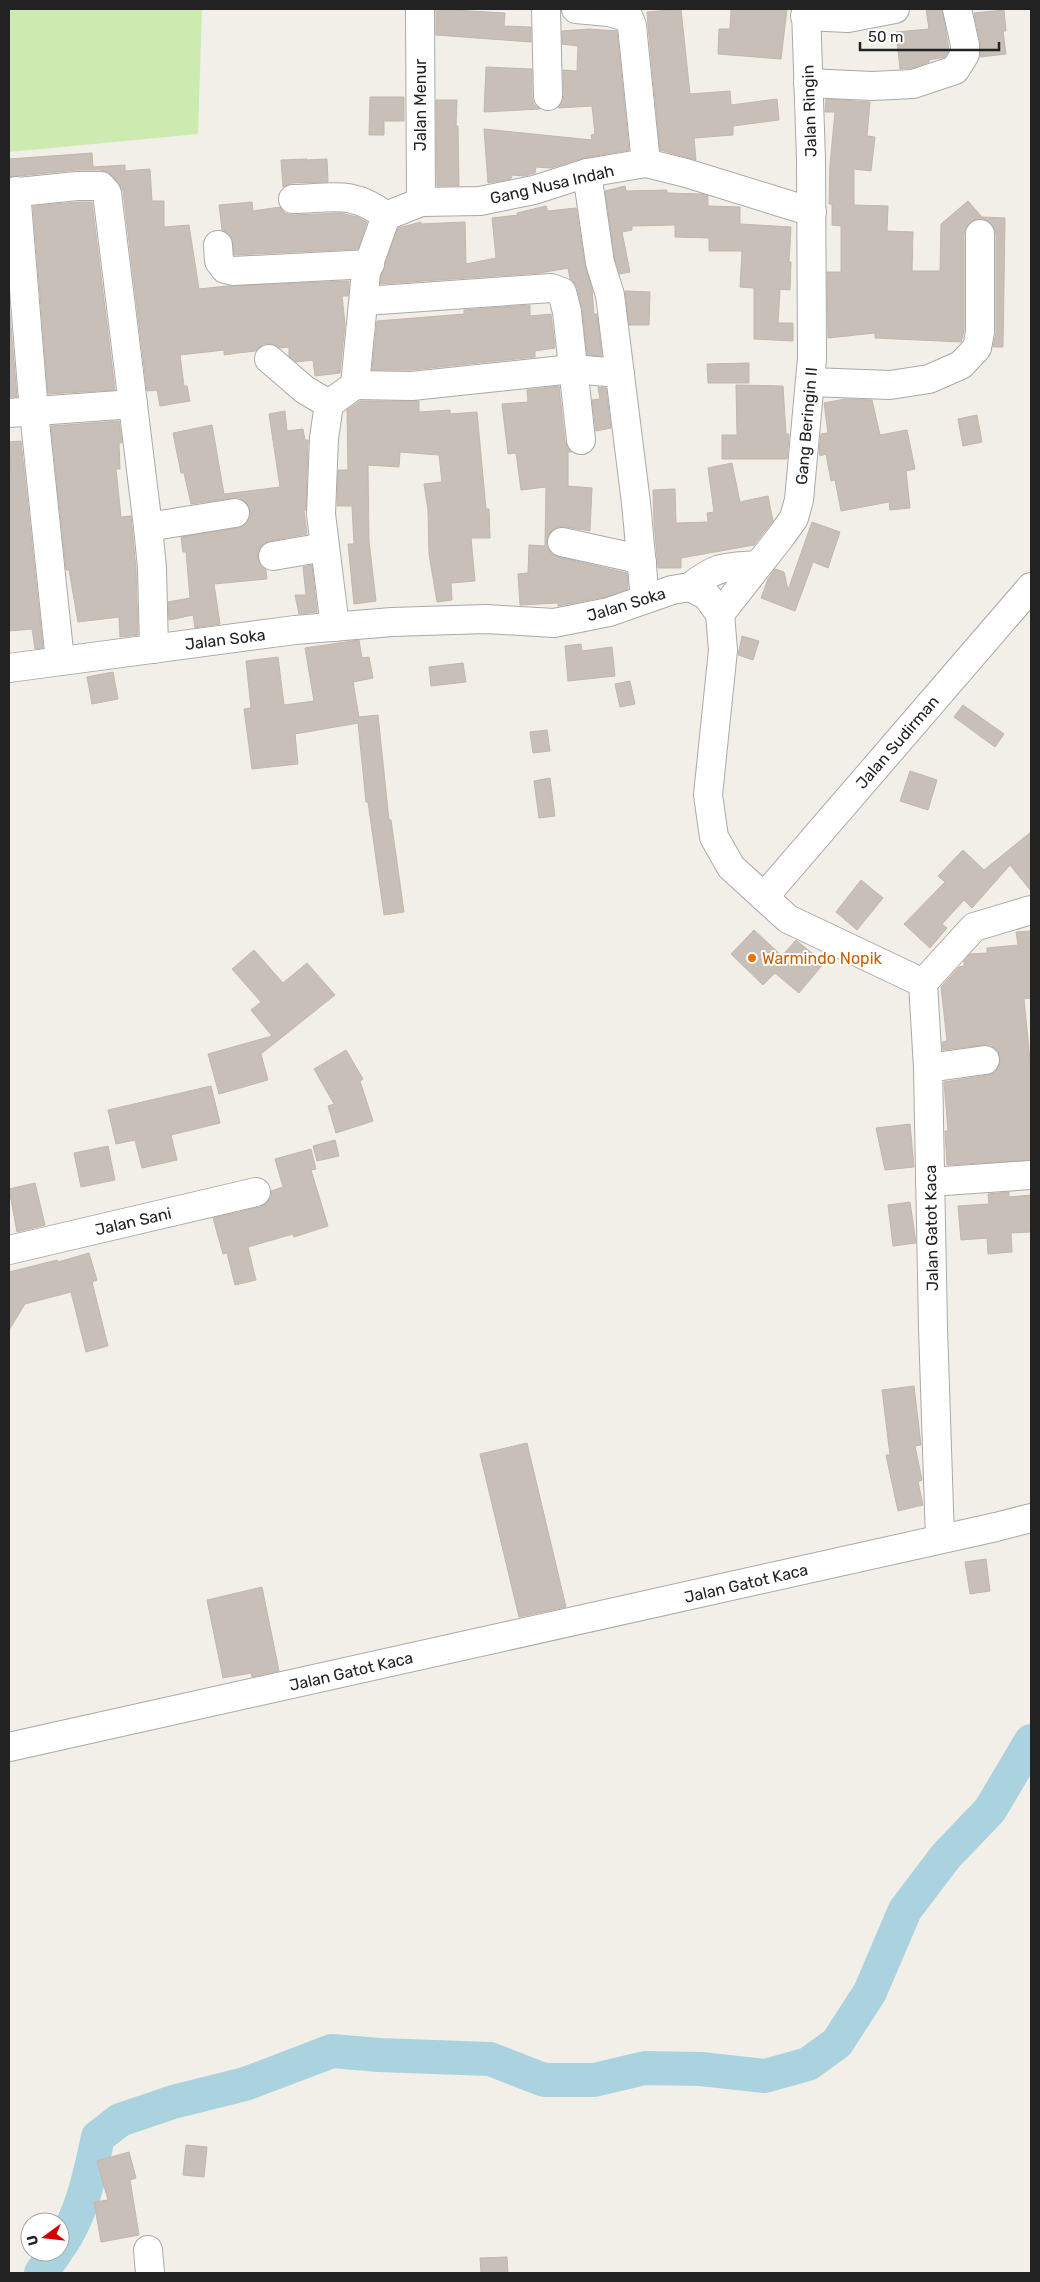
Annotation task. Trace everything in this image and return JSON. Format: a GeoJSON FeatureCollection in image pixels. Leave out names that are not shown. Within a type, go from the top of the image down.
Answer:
{"type":"FeatureCollection","features":[{"type":"Feature","properties":{"kind":"street","name":"Jalan Menur"},"geometry":{"type":"LineString","coordinates":[[420,9],[421,202]]}},
{"type":"Feature","properties":{"kind":"street"},"geometry":{"type":"LineString","coordinates":[[546,9],[548,96]]}},
{"type":"Feature","properties":{"kind":"street"},"geometry":{"type":"LineString","coordinates":[[576,9],[609,12],[629,18],[632,26],[646,163]]}},
{"type":"Feature","properties":{"kind":"street"},"geometry":{"type":"LineString","coordinates":[[806,12],[848,18],[896,9]]}},
{"type":"Feature","properties":{"kind":"street"},"geometry":{"type":"LineString","coordinates":[[808,84],[872,86],[913,84],[955,70],[965,54],[965,45],[956,9]]}},
{"type":"Feature","properties":{"kind":"street","name":"Jalan Ringin"},"geometry":{"type":"LineString","coordinates":[[806,12],[812,212]]}},
{"type":"Feature","properties":{"kind":"street","name":"Gang Nusa Indah"},"geometry":{"type":"LineString","coordinates":[[386,216],[421,202],[480,200],[534,190],[587,173],[646,163],[686,173],[812,212]]}},
{"type":"Feature","properties":{"kind":"street"},"geometry":{"type":"LineString","coordinates":[[587,173],[600,263],[610,295],[645,599]]}},
{"type":"Feature","properties":{"kind":"street"},"geometry":{"type":"LineString","coordinates":[[60,661],[21,412],[12,192],[77,186],[101,186],[105,189],[148,527],[152,568],[154,649]]}},
{"type":"Feature","properties":{"kind":"street"},"geometry":{"type":"LineString","coordinates":[[293,199],[353,197],[370,204],[386,216],[366,272],[355,386]]}},
{"type":"Feature","properties":{"kind":"street","name":"Gang Beringin II"},"geometry":{"type":"LineString","coordinates":[[720,614],[794,518],[800,500],[811,382],[812,212]]}},
{"type":"Feature","properties":{"kind":"street"},"geometry":{"type":"LineString","coordinates":[[811,382],[890,385],[929,379],[961,365],[977,348],[980,332],[980,234]]}},
{"type":"Feature","properties":{"kind":"street"},"geometry":{"type":"LineString","coordinates":[[218,246],[219,262],[224,269],[233,271],[370,264]]}},
{"type":"Feature","properties":{"kind":"street"},"geometry":{"type":"LineString","coordinates":[[364,300],[551,288],[562,292],[565,301],[581,440]]}},
{"type":"Feature","properties":{"kind":"street"},"geometry":{"type":"LineString","coordinates":[[269,358],[305,390],[329,404]]}},
{"type":"Feature","properties":{"kind":"street"},"geometry":{"type":"LineString","coordinates":[[335,627],[321,514],[324,438],[329,404],[355,386],[412,386],[572,369],[620,372]]}},
{"type":"Feature","properties":{"kind":"street"},"geometry":{"type":"LineString","coordinates":[[21,412],[133,404]]}},
{"type":"Feature","properties":{"kind":"street"},"geometry":{"type":"LineString","coordinates":[[148,527],[235,513]]}},
{"type":"Feature","properties":{"kind":"street"},"geometry":{"type":"LineString","coordinates":[[562,542],[582,548],[630,557],[642,562]]}},
{"type":"Feature","properties":{"kind":"street"},"geometry":{"type":"LineString","coordinates":[[273,556],[325,547]]}},
{"type":"Feature","properties":{"kind":"street"},"geometry":{"type":"LineString","coordinates":[[757,565],[727,567],[709,572],[690,587],[707,596],[720,614],[723,650],[708,795],[714,837],[730,867],[788,919],[923,982],[974,927],[1031,910]]}},
{"type":"Feature","properties":{"kind":"street","name":"Jalan Soka"},"geometry":{"type":"LineString","coordinates":[[9,668],[335,627],[444,619],[554,623],[608,612],[672,590],[690,587]]}},
{"type":"Feature","properties":{"kind":"street","name":"Jalan Sudirman"},"geometry":{"type":"LineString","coordinates":[[764,897],[1031,587]]}},
{"type":"Feature","properties":{"kind":"street","name":"Jalan Gatot Kaca"},"geometry":{"type":"LineString","coordinates":[[9,1747],[940,1539],[933,1338],[928,1068],[923,982]]}},
{"type":"Feature","properties":{"kind":"street"},"geometry":{"type":"LineString","coordinates":[[928,1068],[985,1060]]}},
{"type":"Feature","properties":{"kind":"street"},"geometry":{"type":"LineString","coordinates":[[930,1182],[1031,1175]]}},
{"type":"Feature","properties":{"kind":"street","name":"Jalan Sani"},"geometry":{"type":"LineString","coordinates":[[9,1250],[256,1192]]}},
{"type":"Feature","properties":{"kind":"street"},"geometry":{"type":"LineString","coordinates":[[940,1539],[1031,1518]]}},
{"type":"Feature","properties":{"kind":"green space"},"geometry":{"type":"Polygon","coordinates":[[[9,9],[202,9],[198,134],[9,152],[9,9]]]}},
{"type":"Feature","properties":{"kind":"building"},"geometry":{"type":"Polygon","coordinates":[[[436,9],[505,13],[504,26],[531,27],[531,42],[436,35],[436,9]]]}},
{"type":"Feature","properties":{"kind":"building"},"geometry":{"type":"Polygon","coordinates":[[[681,9],[690,94],[730,91],[731,105],[777,99],[779,120],[733,126],[733,135],[694,138],[696,160],[660,150],[647,12],[681,9]]]}},
{"type":"Feature","properties":{"kind":"building"},"geometry":{"type":"Polygon","coordinates":[[[731,9],[787,9],[781,59],[718,54],[719,29],[730,29],[731,9]]]}},
{"type":"Feature","properties":{"kind":"building"},"geometry":{"type":"Polygon","coordinates":[[[926,9],[942,9],[949,50],[945,57],[929,60],[929,62],[913,68],[900,69],[896,32],[929,29],[926,9]]]}},
{"type":"Feature","properties":{"kind":"building"},"geometry":{"type":"Polygon","coordinates":[[[1004,10],[1006,31],[1003,31],[1006,54],[980,57],[980,42],[974,13],[1004,10]]]}},
{"type":"Feature","properties":{"kind":"building"},"geometry":{"type":"Polygon","coordinates":[[[589,29],[617,31],[629,150],[584,158],[551,168],[536,167],[535,173],[524,176],[512,175],[511,179],[488,183],[484,129],[592,140],[591,135],[595,134],[592,106],[558,108],[564,96],[563,70],[577,71],[578,46],[562,44],[562,31],[589,29]]]}},
{"type":"Feature","properties":{"kind":"building"},"geometry":{"type":"Polygon","coordinates":[[[486,67],[532,69],[532,97],[534,104],[540,109],[484,112],[486,67]]]}},
{"type":"Feature","properties":{"kind":"building"},"geometry":{"type":"Polygon","coordinates":[[[370,97],[404,97],[404,121],[384,121],[384,135],[369,135],[370,97]]]}},
{"type":"Feature","properties":{"kind":"building"},"geometry":{"type":"Polygon","coordinates":[[[826,99],[870,102],[867,136],[875,137],[871,171],[854,169],[854,205],[888,206],[887,231],[913,232],[912,271],[940,271],[941,224],[968,201],[982,217],[1005,218],[1003,347],[993,347],[996,332],[996,234],[993,226],[987,220],[980,218],[972,221],[966,227],[964,234],[964,331],[961,342],[875,338],[875,333],[828,338],[827,272],[841,272],[841,226],[832,225],[832,204],[829,204],[830,164],[835,112],[825,112],[826,99]]]}},
{"type":"Feature","properties":{"kind":"building"},"geometry":{"type":"Polygon","coordinates":[[[436,100],[457,100],[456,126],[458,126],[459,186],[437,186],[436,100]]]}},
{"type":"Feature","properties":{"kind":"building"},"geometry":{"type":"Polygon","coordinates":[[[92,153],[93,167],[125,165],[125,171],[150,169],[152,201],[164,201],[164,227],[189,225],[199,289],[227,286],[349,281],[348,296],[342,296],[345,324],[340,373],[315,376],[313,360],[296,362],[289,356],[289,347],[280,348],[271,344],[263,344],[256,351],[224,355],[224,350],[180,355],[184,386],[187,386],[190,401],[160,406],[157,390],[147,391],[123,191],[119,183],[108,172],[101,170],[76,170],[9,177],[9,159],[92,153]]]}},
{"type":"Feature","properties":{"kind":"building"},"geometry":{"type":"Polygon","coordinates":[[[327,159],[328,182],[292,183],[283,187],[281,160],[327,159]]]}},
{"type":"Feature","properties":{"kind":"building"},"geometry":{"type":"Polygon","coordinates":[[[625,186],[626,191],[667,190],[667,193],[702,194],[708,196],[708,206],[740,207],[740,224],[791,227],[790,290],[780,289],[778,323],[793,323],[793,341],[754,339],[754,288],[740,287],[742,251],[709,251],[709,238],[675,237],[675,225],[632,226],[632,230],[622,232],[630,272],[620,274],[615,260],[605,191],[625,186]]]}},
{"type":"Feature","properties":{"kind":"building"},"geometry":{"type":"Polygon","coordinates":[[[92,202],[115,390],[48,394],[33,206],[92,202]]]}},
{"type":"Feature","properties":{"kind":"building"},"geometry":{"type":"Polygon","coordinates":[[[252,202],[253,211],[280,207],[285,213],[293,215],[341,213],[367,222],[358,249],[234,255],[231,237],[222,230],[219,205],[252,202]]]}},
{"type":"Feature","properties":{"kind":"building"},"geometry":{"type":"Polygon","coordinates":[[[546,206],[548,211],[576,208],[585,265],[592,289],[594,314],[597,314],[602,356],[587,355],[582,308],[577,288],[570,279],[568,268],[540,273],[380,284],[381,275],[398,228],[421,222],[421,224],[465,222],[466,264],[496,258],[492,218],[518,215],[517,213],[546,206]]]}},
{"type":"Feature","properties":{"kind":"building"},"geometry":{"type":"Polygon","coordinates":[[[625,291],[650,292],[649,325],[629,325],[625,291]]]}},
{"type":"Feature","properties":{"kind":"building"},"geometry":{"type":"Polygon","coordinates":[[[9,304],[17,397],[9,397],[9,304]]]}},
{"type":"Feature","properties":{"kind":"building"},"geometry":{"type":"Polygon","coordinates":[[[530,305],[530,316],[551,314],[555,348],[535,351],[535,357],[411,370],[372,370],[377,321],[464,314],[464,310],[530,305]]]}},
{"type":"Feature","properties":{"kind":"building"},"geometry":{"type":"Polygon","coordinates":[[[749,363],[749,383],[708,383],[707,364],[749,363]]]}},
{"type":"Feature","properties":{"kind":"building"},"geometry":{"type":"Polygon","coordinates":[[[736,385],[783,386],[786,434],[789,434],[787,459],[722,459],[722,435],[737,435],[736,385]]]}},
{"type":"Feature","properties":{"kind":"building"},"geometry":{"type":"Polygon","coordinates":[[[559,386],[565,442],[572,452],[568,452],[568,486],[592,488],[590,531],[557,527],[551,531],[547,538],[547,547],[552,554],[559,557],[627,573],[628,589],[605,597],[558,606],[558,603],[520,605],[518,574],[528,573],[529,545],[545,546],[546,487],[521,490],[516,453],[508,454],[502,404],[528,402],[527,390],[559,386]]]}},
{"type":"Feature","properties":{"kind":"building"},"geometry":{"type":"Polygon","coordinates":[[[598,387],[606,388],[611,428],[596,431],[592,400],[600,399],[598,387]]]}},
{"type":"Feature","properties":{"kind":"building"},"geometry":{"type":"Polygon","coordinates":[[[845,399],[872,400],[880,435],[907,430],[915,469],[906,471],[910,508],[890,510],[889,502],[841,511],[835,480],[831,481],[826,454],[820,456],[819,450],[821,434],[828,433],[824,403],[845,399]]]}},
{"type":"Feature","properties":{"kind":"building"},"geometry":{"type":"Polygon","coordinates":[[[360,401],[419,401],[419,412],[450,410],[450,414],[477,412],[486,509],[489,509],[490,538],[471,538],[475,581],[451,583],[452,600],[437,602],[429,554],[428,510],[424,484],[442,482],[439,455],[400,452],[399,467],[368,465],[369,541],[376,601],[354,604],[348,544],[354,544],[352,506],[337,506],[338,470],[348,470],[347,410],[360,401]]]}},
{"type":"Feature","properties":{"kind":"building"},"geometry":{"type":"Polygon","coordinates":[[[285,411],[287,431],[303,429],[305,440],[308,440],[306,510],[304,510],[307,534],[263,544],[258,551],[258,558],[261,566],[266,570],[267,579],[214,584],[220,624],[195,628],[193,615],[169,620],[168,602],[190,598],[186,552],[183,552],[181,537],[238,528],[245,525],[250,518],[247,504],[240,498],[191,504],[184,473],[181,473],[173,433],[212,425],[224,494],[280,487],[269,414],[285,411]]]}},
{"type":"Feature","properties":{"kind":"building"},"geometry":{"type":"Polygon","coordinates":[[[977,415],[982,442],[963,446],[958,419],[977,415]]]}},
{"type":"Feature","properties":{"kind":"building"},"geometry":{"type":"Polygon","coordinates":[[[119,421],[122,443],[119,443],[120,469],[116,469],[121,517],[131,516],[136,569],[138,635],[120,637],[119,617],[78,622],[69,570],[66,570],[51,426],[119,421]]]}},
{"type":"Feature","properties":{"kind":"building"},"geometry":{"type":"Polygon","coordinates":[[[21,441],[43,648],[35,649],[32,629],[9,631],[9,478],[11,477],[9,442],[21,441]]]}},
{"type":"Feature","properties":{"kind":"building"},"geometry":{"type":"Polygon","coordinates":[[[732,463],[740,502],[768,496],[773,521],[754,545],[681,558],[681,568],[658,568],[653,490],[675,489],[676,523],[708,522],[707,513],[714,512],[708,468],[732,463]]]}},
{"type":"Feature","properties":{"kind":"building"},"geometry":{"type":"Polygon","coordinates":[[[812,522],[840,532],[828,568],[813,562],[795,611],[761,598],[768,579],[775,569],[784,572],[788,590],[812,522]]]}},
{"type":"Feature","properties":{"kind":"building"},"geometry":{"type":"Polygon","coordinates":[[[312,565],[317,612],[299,614],[295,595],[306,595],[303,567],[312,565]]]}},
{"type":"Feature","properties":{"kind":"building"},"geometry":{"type":"Polygon","coordinates":[[[742,636],[759,641],[753,660],[738,655],[742,636]]]}},
{"type":"Feature","properties":{"kind":"building"},"geometry":{"type":"Polygon","coordinates":[[[359,640],[362,658],[369,657],[373,678],[353,682],[359,717],[378,715],[389,820],[391,820],[404,912],[384,915],[368,802],[366,802],[358,723],[295,734],[298,764],[252,769],[244,709],[251,708],[246,661],[278,657],[284,705],[314,701],[305,648],[359,640]]]}},
{"type":"Feature","properties":{"kind":"building"},"geometry":{"type":"Polygon","coordinates":[[[581,644],[582,651],[612,647],[615,676],[568,681],[565,646],[581,644]]]}},
{"type":"Feature","properties":{"kind":"building"},"geometry":{"type":"Polygon","coordinates":[[[463,663],[466,682],[431,686],[429,667],[463,663]]]}},
{"type":"Feature","properties":{"kind":"building"},"geometry":{"type":"Polygon","coordinates":[[[113,672],[118,699],[92,704],[87,677],[113,672]]]}},
{"type":"Feature","properties":{"kind":"building"},"geometry":{"type":"Polygon","coordinates":[[[630,681],[635,704],[620,707],[615,684],[630,681]]]}},
{"type":"Feature","properties":{"kind":"building"},"geometry":{"type":"Polygon","coordinates":[[[963,705],[1004,734],[995,747],[954,717],[963,705]]]}},
{"type":"Feature","properties":{"kind":"building"},"geometry":{"type":"Polygon","coordinates":[[[547,730],[550,751],[533,753],[530,732],[547,730]]]}},
{"type":"Feature","properties":{"kind":"building"},"geometry":{"type":"Polygon","coordinates":[[[910,771],[937,780],[928,810],[900,801],[910,771]]]}},
{"type":"Feature","properties":{"kind":"building"},"geometry":{"type":"Polygon","coordinates":[[[550,778],[555,816],[539,818],[534,781],[550,778]]]}},
{"type":"Feature","properties":{"kind":"building"},"geometry":{"type":"Polygon","coordinates":[[[1031,832],[1031,891],[1010,865],[972,908],[964,900],[942,924],[947,928],[930,948],[904,924],[945,882],[938,876],[963,850],[984,870],[1031,832]]]}},
{"type":"Feature","properties":{"kind":"building"},"geometry":{"type":"Polygon","coordinates":[[[861,880],[883,898],[857,930],[836,912],[861,880]]]}},
{"type":"Feature","properties":{"kind":"building"},"geometry":{"type":"Polygon","coordinates":[[[754,930],[782,956],[796,940],[824,963],[799,993],[775,973],[763,985],[731,954],[754,930]]]}},
{"type":"Feature","properties":{"kind":"building"},"geometry":{"type":"Polygon","coordinates":[[[1031,931],[1031,998],[1024,999],[1031,1070],[1031,1160],[947,1165],[945,1131],[948,1131],[944,1082],[994,1073],[999,1066],[1000,1058],[998,1051],[990,1045],[943,1050],[942,1042],[947,1041],[941,987],[959,967],[964,966],[964,961],[970,954],[987,953],[987,948],[1018,945],[1016,932],[1031,931]]]}},
{"type":"Feature","properties":{"kind":"building"},"geometry":{"type":"Polygon","coordinates":[[[254,950],[283,983],[307,963],[335,995],[261,1054],[268,1080],[219,1094],[208,1054],[272,1036],[251,1010],[261,1002],[232,969],[254,950]]]}},
{"type":"Feature","properties":{"kind":"building"},"geometry":{"type":"Polygon","coordinates":[[[346,1050],[363,1079],[360,1081],[373,1121],[336,1133],[328,1106],[334,1104],[314,1069],[346,1050]]]}},
{"type":"Feature","properties":{"kind":"building"},"geometry":{"type":"Polygon","coordinates":[[[211,1086],[220,1123],[171,1135],[177,1160],[142,1168],[135,1140],[116,1144],[108,1110],[211,1086]]]}},
{"type":"Feature","properties":{"kind":"building"},"geometry":{"type":"Polygon","coordinates":[[[910,1124],[914,1167],[885,1170],[876,1128],[910,1124]]]}},
{"type":"Feature","properties":{"kind":"building"},"geometry":{"type":"Polygon","coordinates":[[[335,1140],[339,1156],[317,1161],[313,1146],[335,1140]]]}},
{"type":"Feature","properties":{"kind":"building"},"geometry":{"type":"Polygon","coordinates":[[[108,1146],[115,1180],[81,1187],[74,1153],[108,1146]]]}},
{"type":"Feature","properties":{"kind":"building"},"geometry":{"type":"Polygon","coordinates":[[[311,1149],[316,1169],[311,1170],[328,1226],[294,1237],[293,1234],[248,1247],[256,1280],[235,1285],[227,1253],[223,1254],[213,1218],[266,1204],[271,1197],[271,1191],[283,1187],[275,1159],[311,1149]]]}},
{"type":"Feature","properties":{"kind":"building"},"geometry":{"type":"Polygon","coordinates":[[[35,1183],[45,1225],[17,1232],[9,1189],[35,1183]]]}},
{"type":"Feature","properties":{"kind":"building"},"geometry":{"type":"Polygon","coordinates":[[[1009,1192],[1009,1197],[1031,1195],[1031,1232],[1011,1233],[1012,1252],[988,1254],[987,1238],[961,1240],[958,1206],[989,1204],[988,1194],[1009,1192]]]}},
{"type":"Feature","properties":{"kind":"building"},"geometry":{"type":"Polygon","coordinates":[[[910,1202],[916,1243],[893,1246],[888,1205],[910,1202]]]}},
{"type":"Feature","properties":{"kind":"building"},"geometry":{"type":"Polygon","coordinates":[[[89,1253],[97,1280],[92,1282],[108,1346],[86,1352],[71,1292],[25,1304],[9,1330],[9,1272],[57,1260],[58,1262],[89,1253]]]}},
{"type":"Feature","properties":{"kind":"building"},"geometry":{"type":"Polygon","coordinates":[[[914,1386],[921,1445],[915,1446],[922,1480],[918,1482],[923,1505],[898,1511],[886,1455],[890,1455],[882,1390],[914,1386]]]}},
{"type":"Feature","properties":{"kind":"building"},"geometry":{"type":"Polygon","coordinates":[[[527,1443],[566,1607],[519,1617],[480,1454],[527,1443]]]}},
{"type":"Feature","properties":{"kind":"building"},"geometry":{"type":"Polygon","coordinates":[[[986,1559],[990,1591],[970,1594],[965,1562],[986,1559]]]}},
{"type":"Feature","properties":{"kind":"building"},"geometry":{"type":"Polygon","coordinates":[[[262,1587],[279,1671],[252,1677],[251,1673],[223,1678],[207,1600],[262,1587]]]}},
{"type":"Feature","properties":{"kind":"building"},"geometry":{"type":"Polygon","coordinates":[[[186,2145],[207,2147],[204,2177],[183,2175],[186,2145]]]}},
{"type":"Feature","properties":{"kind":"building"},"geometry":{"type":"Polygon","coordinates":[[[129,2152],[136,2178],[130,2180],[139,2235],[101,2242],[94,2202],[108,2200],[97,2161],[129,2152]]]}},
{"type":"Feature","properties":{"kind":"building"},"geometry":{"type":"Polygon","coordinates":[[[507,2257],[508,2273],[481,2273],[480,2258],[507,2257]]]}},
{"type":"Feature","properties":{"kind":"waterway"},"geometry":{"type":"LineString","coordinates":[[70,2230],[80,2208],[98,2137],[120,2120],[173,2102],[245,2084],[332,2051],[379,2055],[490,2059],[544,2080],[594,2080],[645,2068],[701,2069],[765,2076],[808,2064],[837,2043],[870,1992],[905,1910],[946,1856],[990,1810],[1031,1741]]}},
{"type":"Feature","properties":{"kind":"waterway"},"geometry":{"type":"LineString","coordinates":[[41,2273],[49,2262]]}},
{"type":"Feature","properties":{"kind":"place","name":"Warmindo Nopik"},"geometry":{"type":"Point","coordinates":[752,958]}}]}
